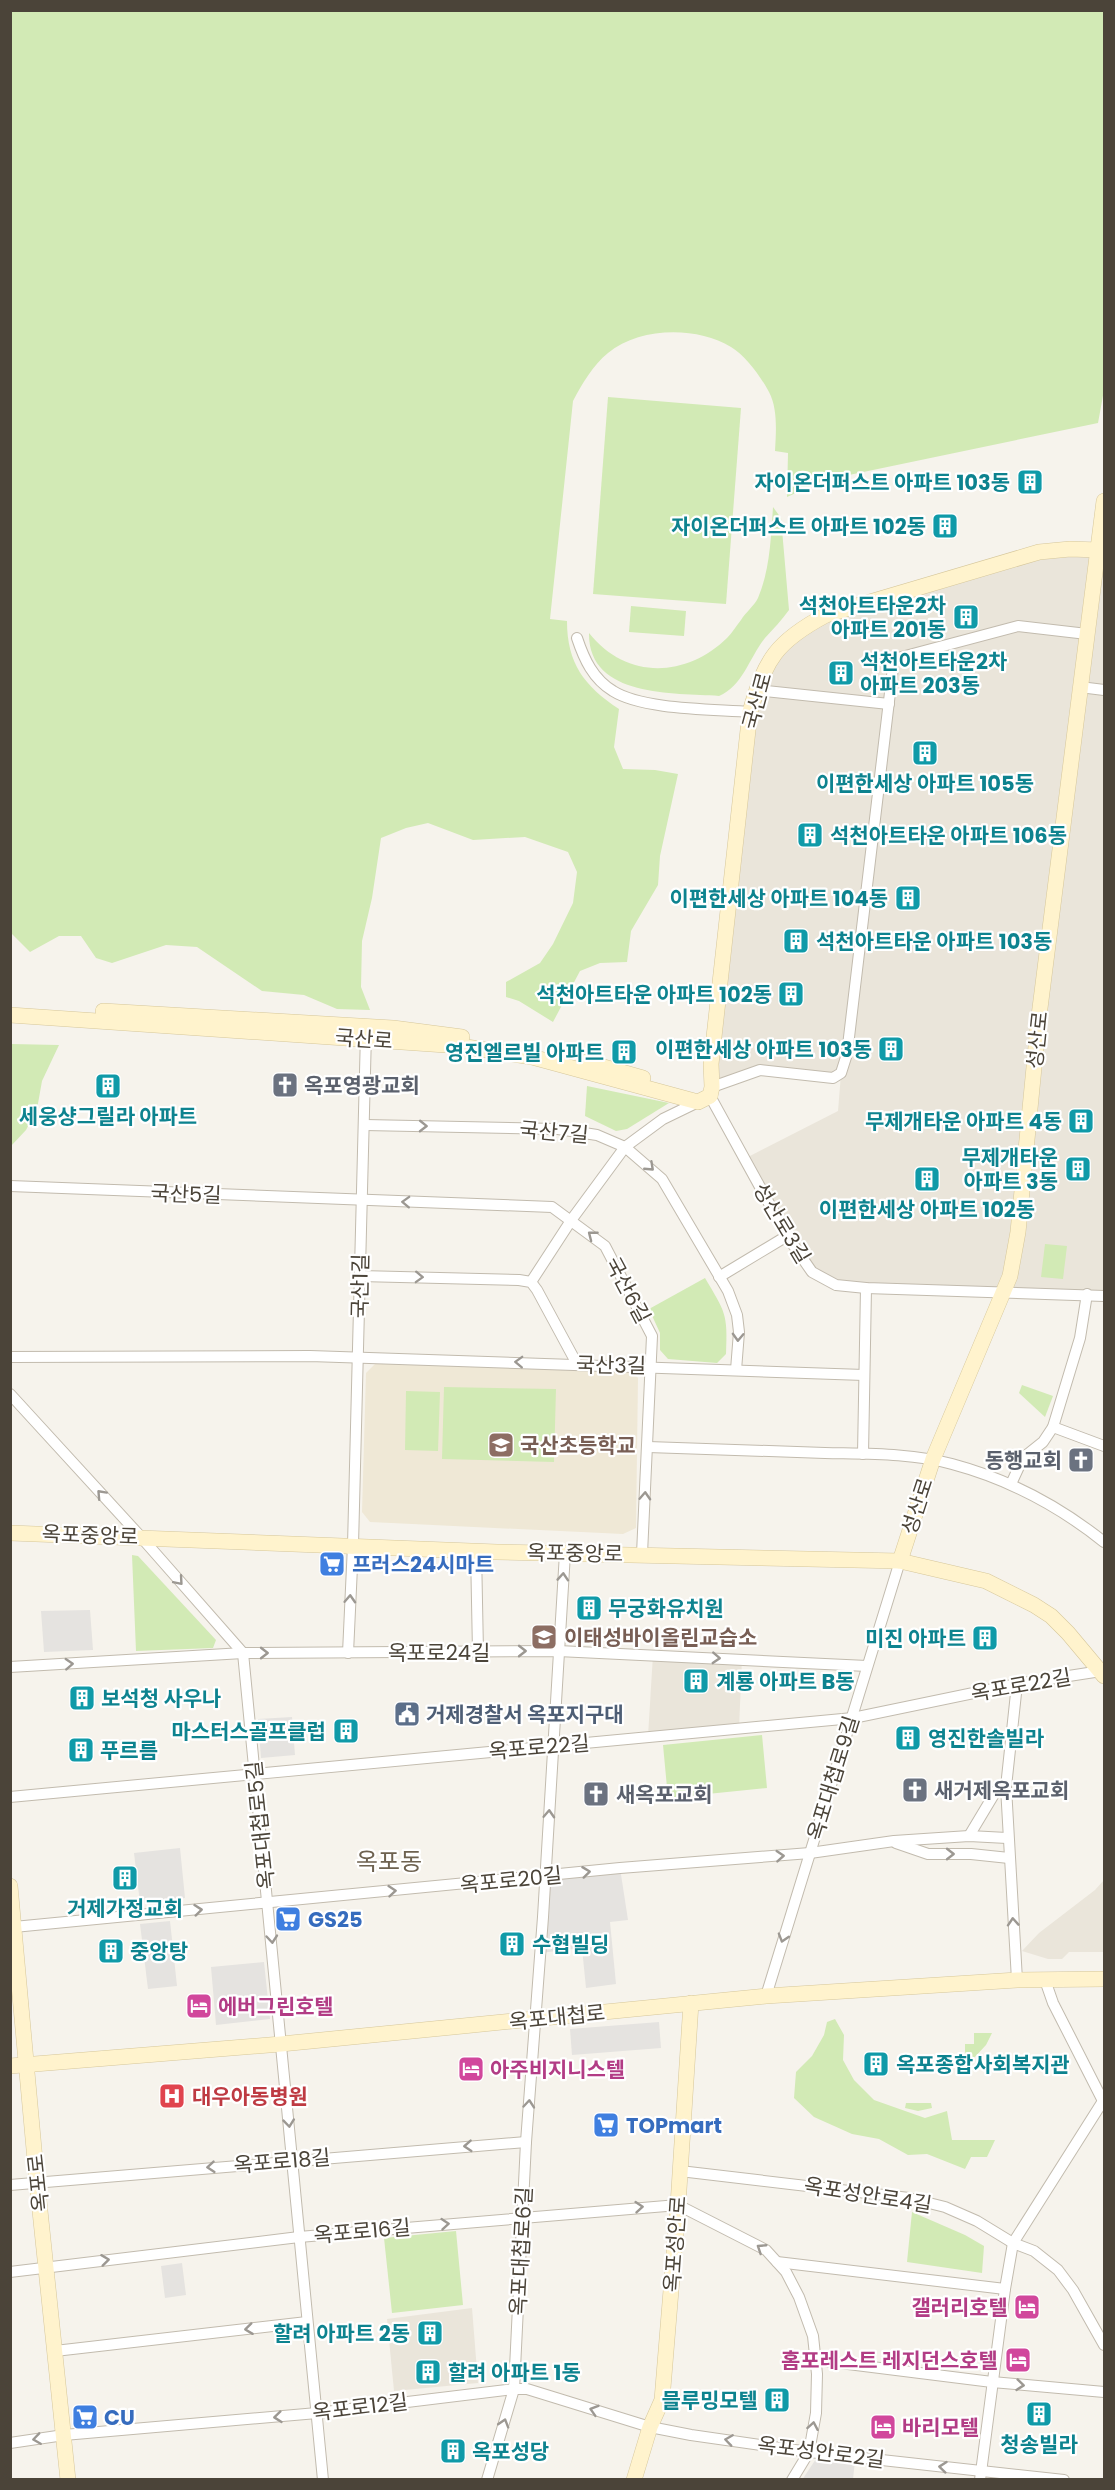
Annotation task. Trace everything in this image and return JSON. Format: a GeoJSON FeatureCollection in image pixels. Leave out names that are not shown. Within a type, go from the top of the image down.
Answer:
{"type":"FeatureCollection","features":[{"type":"Feature","properties":{"kind":"street","name":"성산로"},"geometry":{"type":"LineString","coordinates":[[900,1561],[933,1459],[1010,1276],[1018,1232],[1040,1006],[1080,687],[1102,551],[1104,501]]}},
{"type":"Feature","properties":{"kind":"street","name":"국산로"},"geometry":{"type":"LineString","coordinates":[[10,1016],[366,1033],[435,1033],[536,1048],[707,1095],[750,712],[756,690],[771,656],[802,627],[826,615],[1040,552],[1070,549],[1102,551]]}},
{"type":"Feature","properties":{"kind":"street"},"geometry":{"type":"LineString","coordinates":[[531,1282],[625,1147],[663,1119],[760,1070],[833,1078],[841,1073],[847,1054],[894,659],[1018,626],[1087,634]]}},
{"type":"Feature","properties":{"kind":"street"},"geometry":{"type":"LineString","coordinates":[[577,638],[584,659],[597,678],[612,691],[634,700],[750,712]]}},
{"type":"Feature","properties":{"kind":"street"},"geometry":{"type":"LineString","coordinates":[[1080,687],[1104,690]]}},
{"type":"Feature","properties":{"kind":"street"},"geometry":{"type":"LineString","coordinates":[[756,690],[889,704]]}},
{"type":"Feature","properties":{"kind":"street","name":"국산로"},"geometry":{"type":"LineString","coordinates":[[10,1006],[366,1033]]}},
{"type":"Feature","properties":{"kind":"street","name":"국산1길"},"geometry":{"type":"LineString","coordinates":[[348,1653],[353,1545],[366,1033]]}},
{"type":"Feature","properties":{"kind":"street","name":"성산로3길"},"geometry":{"type":"LineString","coordinates":[[707,1095],[787,1236],[812,1272],[836,1285],[1104,1296]]}},
{"type":"Feature","properties":{"kind":"street","name":"국산7길"},"geometry":{"type":"LineString","coordinates":[[364,1125],[558,1129],[588,1133],[625,1147],[662,1179],[719,1277],[737,1315],[739,1332],[736,1370]]}},
{"type":"Feature","properties":{"kind":"street","name":"국산5길"},"geometry":{"type":"LineString","coordinates":[[10,1186],[362,1200]]}},
{"type":"Feature","properties":{"kind":"street","name":"국산6길"},"geometry":{"type":"LineString","coordinates":[[362,1200],[552,1207],[605,1246],[652,1336],[642,1554]]}},
{"type":"Feature","properties":{"kind":"street"},"geometry":{"type":"LineString","coordinates":[[719,1277],[787,1236]]}},
{"type":"Feature","properties":{"kind":"street"},"geometry":{"type":"LineString","coordinates":[[360,1276],[531,1282],[578,1364]]}},
{"type":"Feature","properties":{"kind":"street"},"geometry":{"type":"LineString","coordinates":[[863,1454],[866,1288]]}},
{"type":"Feature","properties":{"kind":"street"},"geometry":{"type":"LineString","coordinates":[[1011,1484],[1023,1458],[1043,1442],[1053,1427],[1080,1338],[1088,1294]]}},
{"type":"Feature","properties":{"kind":"street","name":"국산3길"},"geometry":{"type":"LineString","coordinates":[[10,1356],[358,1357],[864,1375]]}},
{"type":"Feature","properties":{"kind":"street"},"geometry":{"type":"LineString","coordinates":[[10,1394],[243,1653]]}},
{"type":"Feature","properties":{"kind":"street"},"geometry":{"type":"LineString","coordinates":[[1053,1427],[1104,1446]]}},
{"type":"Feature","properties":{"kind":"street"},"geometry":{"type":"LineString","coordinates":[[648,1447],[863,1454],[933,1459],[1011,1484],[1070,1517],[1104,1542]]}},
{"type":"Feature","properties":{"kind":"street","name":"옥포중앙로"},"geometry":{"type":"LineString","coordinates":[[10,1533],[476,1551],[900,1561],[986,1581],[1034,1605],[1051,1616],[1103,1673]]}},
{"type":"Feature","properties":{"kind":"street"},"geometry":{"type":"LineString","coordinates":[[476,1551],[478,1652]]}},
{"type":"Feature","properties":{"kind":"street","name":"옥포대첩로6길"},"geometry":{"type":"LineString","coordinates":[[487,2480],[514,2388],[526,2142],[536,2019],[565,1553]]}},
{"type":"Feature","properties":{"kind":"street","name":"옥포대첩로9길"},"geometry":{"type":"LineString","coordinates":[[766,1996],[900,1561]]}},
{"type":"Feature","properties":{"kind":"street","name":"옥포로24길"},"geometry":{"type":"LineString","coordinates":[[10,1667],[243,1653],[558,1651],[867,1666]]}},
{"type":"Feature","properties":{"kind":"street","name":"옥포대첩로5길"},"geometry":{"type":"LineString","coordinates":[[243,1653],[324,2480]]}},
{"type":"Feature","properties":{"kind":"street","name":"옥포로22길"},"geometry":{"type":"LineString","coordinates":[[10,1797],[853,1718],[1017,1684],[1103,1673]]}},
{"type":"Feature","properties":{"kind":"street"},"geometry":{"type":"LineString","coordinates":[[1017,1684],[1006,1787],[1007,1838],[1017,1980]]}},
{"type":"Feature","properties":{"kind":"street"},"geometry":{"type":"LineString","coordinates":[[969,1836],[996,1791],[1006,1787]]}},
{"type":"Feature","properties":{"kind":"street","name":"옥포로20길"},"geometry":{"type":"LineString","coordinates":[[14,1927],[620,1868],[810,1853],[894,1841],[969,1836],[1007,1838]]}},
{"type":"Feature","properties":{"kind":"street"},"geometry":{"type":"LineString","coordinates":[[894,1841],[928,1854],[971,1854],[1009,1858]]}},
{"type":"Feature","properties":{"kind":"street","name":"옥포로"},"geometry":{"type":"LineString","coordinates":[[10,1886],[14,1927],[18,2065],[37,2182],[68,2480]]}},
{"type":"Feature","properties":{"kind":"street","name":"옥포대첩로"},"geometry":{"type":"LineString","coordinates":[[18,2065],[281,2044],[766,1996],[1017,1980],[1104,1979]]}},
{"type":"Feature","properties":{"kind":"street"},"geometry":{"type":"LineString","coordinates":[[980,2475],[1013,2243],[1104,2102],[1053,2003],[1045,1980]]}},
{"type":"Feature","properties":{"kind":"street","name":"옥포성안로"},"geometry":{"type":"LineString","coordinates":[[634,2480],[650,2427],[662,2400],[691,2003]]}},
{"type":"Feature","properties":{"kind":"street","name":"옥포로18길"},"geometry":{"type":"LineString","coordinates":[[10,2185],[526,2142]]}},
{"type":"Feature","properties":{"kind":"street","name":"옥포성안로4길"},"geometry":{"type":"LineString","coordinates":[[680,2171],[909,2198],[945,2207],[977,2221],[1013,2243],[1034,2251],[1058,2270],[1073,2289],[1104,2345]]}},
{"type":"Feature","properties":{"kind":"street"},"geometry":{"type":"LineString","coordinates":[[678,2205],[766,2250],[786,2272],[799,2297],[813,2336],[816,2361],[816,2413],[809,2452],[792,2480]]}},
{"type":"Feature","properties":{"kind":"street","name":"옥포로16길"},"geometry":{"type":"LineString","coordinates":[[10,2272],[299,2237],[678,2205]]}},
{"type":"Feature","properties":{"kind":"street"},"geometry":{"type":"LineString","coordinates":[[777,2262],[1005,2289]]}},
{"type":"Feature","properties":{"kind":"street"},"geometry":{"type":"LineString","coordinates":[[56,2351],[307,2322]]}},
{"type":"Feature","properties":{"kind":"street"},"geometry":{"type":"LineString","coordinates":[[816,2361],[992,2382],[1104,2392]]}},
{"type":"Feature","properties":{"kind":"street","name":"옥포로12길"},"geometry":{"type":"LineString","coordinates":[[10,2443],[64,2435],[317,2413],[514,2388],[527,2389],[650,2427]]}},
{"type":"Feature","properties":{"kind":"street","name":"옥포성안로2길"},"geometry":{"type":"LineString","coordinates":[[650,2427],[691,2435],[980,2475],[1064,2480]]}},
{"type":"Feature","properties":{"kind":"shaded area"},"geometry":{"type":"Polygon","coordinates":[[[1104,551],[1104,1296],[836,1285],[812,1272],[744,1159],[838,1111],[841,1074],[760,1070],[712,1087],[756,690],[802,627],[1039,552],[1104,551]]]}},
{"type":"Feature","properties":{"kind":"shaded area","name":"국산초등학교"},"geometry":{"type":"Polygon","coordinates":[[[377,1362],[632,1371],[638,1378],[636,1528],[623,1534],[370,1522],[362,1512],[366,1373],[377,1362]]]}},
{"type":"Feature","properties":{"kind":"shaded area"},"geometry":{"type":"Polygon","coordinates":[[[90,1610],[93,1650],[44,1652],[41,1611],[90,1610]]]}},
{"type":"Feature","properties":{"kind":"shaded area"},"geometry":{"type":"Polygon","coordinates":[[[653,1655],[742,1659],[739,1728],[648,1736],[653,1655]]]}},
{"type":"Feature","properties":{"kind":"shaded area"},"geometry":{"type":"Polygon","coordinates":[[[292,1717],[295,1755],[261,1758],[258,1719],[292,1717]]]}},
{"type":"Feature","properties":{"kind":"shaded area"},"geometry":{"type":"Polygon","coordinates":[[[180,1848],[185,1898],[140,1903],[134,1853],[180,1848]]]}},
{"type":"Feature","properties":{"kind":"shaded area"},"geometry":{"type":"Polygon","coordinates":[[[620,1868],[628,1920],[610,1922],[616,1984],[586,1988],[582,1948],[540,1953],[545,1877],[620,1868]]]}},
{"type":"Feature","properties":{"kind":"shaded area"},"geometry":{"type":"Polygon","coordinates":[[[1104,1880],[1104,1952],[1069,1952],[1062,1959],[1048,1959],[1022,1951],[1039,1933],[1095,1890],[1104,1880]]]}},
{"type":"Feature","properties":{"kind":"shaded area"},"geometry":{"type":"Polygon","coordinates":[[[170,1921],[177,1986],[148,1989],[140,1924],[170,1921]]]}},
{"type":"Feature","properties":{"kind":"shaded area"},"geometry":{"type":"Polygon","coordinates":[[[264,1962],[270,2019],[216,2025],[211,1967],[264,1962]]]}},
{"type":"Feature","properties":{"kind":"shaded area"},"geometry":{"type":"Polygon","coordinates":[[[659,2022],[661,2048],[572,2055],[570,2029],[659,2022]]]}},
{"type":"Feature","properties":{"kind":"shaded area"},"geometry":{"type":"Polygon","coordinates":[[[182,2263],[186,2295],[165,2298],[161,2266],[182,2263]]]}},
{"type":"Feature","properties":{"kind":"shaded area"},"geometry":{"type":"Polygon","coordinates":[[[472,2308],[478,2383],[394,2391],[387,2319],[472,2308]]]}},
{"type":"Feature","properties":{"kind":"shaded area"},"geometry":{"type":"Polygon","coordinates":[[[818,2456],[855,2461],[853,2479],[802,2480],[818,2456]]]}},
{"type":"Feature","properties":{"kind":"green space"},"geometry":{"type":"Polygon","coordinates":[[[11,10],[1104,11],[1104,390],[1098,423],[825,480],[787,497],[788,453],[775,451],[776,421],[772,399],[757,373],[731,347],[702,335],[668,332],[636,338],[621,344],[597,363],[573,401],[550,619],[567,621],[570,649],[580,672],[596,691],[619,709],[614,747],[623,769],[655,770],[678,774],[660,856],[658,885],[631,931],[627,962],[600,963],[580,971],[553,1022],[519,1001],[506,997],[506,982],[540,963],[553,944],[573,903],[577,872],[568,852],[525,837],[473,840],[428,823],[406,828],[381,838],[372,898],[362,941],[361,987],[370,1010],[337,1009],[304,995],[262,991],[197,947],[166,945],[112,963],[96,958],[81,936],[59,936],[30,952],[10,932],[11,10]]]}},
{"type":"Feature","properties":{"kind":"green space"},"geometry":{"type":"Polygon","coordinates":[[[608,397],[741,408],[726,604],[593,594],[608,397]]]}},
{"type":"Feature","properties":{"kind":"green space"},"geometry":{"type":"Polygon","coordinates":[[[773,507],[781,518],[789,610],[759,646],[734,686],[719,696],[658,692],[618,681],[603,670],[592,654],[589,633],[604,648],[620,659],[638,666],[656,668],[693,661],[711,651],[727,638],[756,601],[762,587],[769,553],[773,507]]]}},
{"type":"Feature","properties":{"kind":"green space"},"geometry":{"type":"Polygon","coordinates":[[[631,606],[686,611],[684,636],[629,632],[631,606]]]}},
{"type":"Feature","properties":{"kind":"green space"},"geometry":{"type":"Polygon","coordinates":[[[11,1044],[59,1045],[42,1081],[37,1109],[26,1130],[11,1146],[11,1044]]]}},
{"type":"Feature","properties":{"kind":"green space"},"geometry":{"type":"Polygon","coordinates":[[[587,1086],[669,1103],[627,1129],[616,1131],[585,1116],[587,1086]]]}},
{"type":"Feature","properties":{"kind":"green space"},"geometry":{"type":"Polygon","coordinates":[[[1045,1244],[1067,1246],[1063,1279],[1041,1277],[1045,1244]]]}},
{"type":"Feature","properties":{"kind":"green space"},"geometry":{"type":"Polygon","coordinates":[[[705,1278],[724,1313],[726,1354],[717,1363],[668,1359],[660,1350],[660,1333],[649,1309],[705,1278]]]}},
{"type":"Feature","properties":{"kind":"green space"},"geometry":{"type":"Polygon","coordinates":[[[1022,1385],[1053,1396],[1045,1417],[1019,1393],[1022,1385]]]}},
{"type":"Feature","properties":{"kind":"green space"},"geometry":{"type":"Polygon","coordinates":[[[444,1387],[556,1389],[554,1462],[442,1459],[444,1387]]]}},
{"type":"Feature","properties":{"kind":"green space"},"geometry":{"type":"Polygon","coordinates":[[[406,1391],[440,1392],[438,1451],[405,1450],[406,1391]]]}},
{"type":"Feature","properties":{"kind":"green space"},"geometry":{"type":"Polygon","coordinates":[[[132,1555],[138,1556],[216,1640],[213,1648],[136,1651],[132,1555]]]}},
{"type":"Feature","properties":{"kind":"green space"},"geometry":{"type":"Polygon","coordinates":[[[762,1735],[767,1788],[668,1798],[663,1745],[762,1735]]]}},
{"type":"Feature","properties":{"kind":"green space"},"geometry":{"type":"Polygon","coordinates":[[[835,2019],[844,2035],[843,2060],[854,2080],[874,2100],[925,2118],[947,2111],[952,2140],[995,2140],[987,2157],[971,2157],[965,2169],[927,2154],[908,2155],[879,2139],[852,2134],[814,2117],[794,2098],[796,2072],[812,2056],[824,2035],[827,2022],[835,2019]]]}},
{"type":"Feature","properties":{"kind":"green space"},"geometry":{"type":"Polygon","coordinates":[[[974,2033],[992,2033],[986,2045],[973,2059],[965,2059],[965,2044],[974,2044],[974,2033]]]}},
{"type":"Feature","properties":{"kind":"green space"},"geometry":{"type":"Polygon","coordinates":[[[906,2103],[931,2103],[932,2108],[918,2111],[905,2108],[906,2103]]]}},
{"type":"Feature","properties":{"kind":"green space"},"geometry":{"type":"Polygon","coordinates":[[[912,2212],[965,2235],[984,2246],[982,2273],[907,2262],[912,2212]]]}},
{"type":"Feature","properties":{"kind":"green space"},"geometry":{"type":"Polygon","coordinates":[[[456,2231],[463,2305],[392,2313],[384,2238],[456,2231]]]}},
{"type":"Feature","properties":{"kind":"place","name":"자이온더퍼스트 아파트 103동"},"geometry":{"type":"Point","coordinates":[1030,482]}},
{"type":"Feature","properties":{"kind":"place","name":"자이온더퍼스트 아파트 102동"},"geometry":{"type":"Point","coordinates":[945,526]}},
{"type":"Feature","properties":{"kind":"place","name":"석천아트타운2차 아파트 201동"},"geometry":{"type":"Point","coordinates":[966,617]}},
{"type":"Feature","properties":{"kind":"place","name":"석천아트타운2차 아파트 203동"},"geometry":{"type":"Point","coordinates":[841,673]}},
{"type":"Feature","properties":{"kind":"place","name":"이편한세상 아파트 105동"},"geometry":{"type":"Point","coordinates":[925,753]}},
{"type":"Feature","properties":{"kind":"place","name":"석천아트타운 아파트 106동"},"geometry":{"type":"Point","coordinates":[810,835]}},
{"type":"Feature","properties":{"kind":"place","name":"이편한세상 아파트 104동"},"geometry":{"type":"Point","coordinates":[908,898]}},
{"type":"Feature","properties":{"kind":"place","name":"석천아트타운 아파트 103동"},"geometry":{"type":"Point","coordinates":[796,941]}},
{"type":"Feature","properties":{"kind":"place","name":"석천아트타운 아파트 102동"},"geometry":{"type":"Point","coordinates":[791,994]}},
{"type":"Feature","properties":{"kind":"place","name":"이편한세상 아파트 103동"},"geometry":{"type":"Point","coordinates":[891,1049]}},
{"type":"Feature","properties":{"kind":"place","name":"영진엘르빌 아파트"},"geometry":{"type":"Point","coordinates":[624,1052]}},
{"type":"Feature","properties":{"kind":"place","name":"옥포영광교회"},"geometry":{"type":"Point","coordinates":[285,1085]}},
{"type":"Feature","properties":{"kind":"place","name":"세웅샹그릴라 아파트"},"geometry":{"type":"Point","coordinates":[108,1086]}},
{"type":"Feature","properties":{"kind":"place","name":"무제개타운 아파트 4동"},"geometry":{"type":"Point","coordinates":[1081,1121]}},
{"type":"Feature","properties":{"kind":"place","name":"무제개타운 아파트 3동"},"geometry":{"type":"Point","coordinates":[1078,1169]}},
{"type":"Feature","properties":{"kind":"place","name":"이편한세상 아파트 102동"},"geometry":{"type":"Point","coordinates":[927,1179]}},
{"type":"Feature","properties":{"kind":"place","name":"국산초등학교"},"geometry":{"type":"Point","coordinates":[501,1445]}},
{"type":"Feature","properties":{"kind":"place","name":"동행교회"},"geometry":{"type":"Point","coordinates":[1081,1460]}},
{"type":"Feature","properties":{"kind":"place","name":"프러스24시마트"},"geometry":{"type":"Point","coordinates":[332,1564]}},
{"type":"Feature","properties":{"kind":"place","name":"무궁화유치원"},"geometry":{"type":"Point","coordinates":[589,1608]}},
{"type":"Feature","properties":{"kind":"place","name":"이태성바이올린교습소"},"geometry":{"type":"Point","coordinates":[544,1637]}},
{"type":"Feature","properties":{"kind":"place","name":"미진 아파트"},"geometry":{"type":"Point","coordinates":[985,1638]}},
{"type":"Feature","properties":{"kind":"place","name":"계룡 아파트 B동"},"geometry":{"type":"Point","coordinates":[696,1681]}},
{"type":"Feature","properties":{"kind":"place","name":"보석청 사우나"},"geometry":{"type":"Point","coordinates":[82,1698]}},
{"type":"Feature","properties":{"kind":"place","name":"거제경찰서 옥포지구대"},"geometry":{"type":"Point","coordinates":[407,1714]}},
{"type":"Feature","properties":{"kind":"place","name":"마스터스골프클럽"},"geometry":{"type":"Point","coordinates":[346,1731]}},
{"type":"Feature","properties":{"kind":"place","name":"영진한솔빌라"},"geometry":{"type":"Point","coordinates":[908,1738]}},
{"type":"Feature","properties":{"kind":"place","name":"푸르름"},"geometry":{"type":"Point","coordinates":[81,1750]}},
{"type":"Feature","properties":{"kind":"place","name":"새거제옥포교회"},"geometry":{"type":"Point","coordinates":[915,1790]}},
{"type":"Feature","properties":{"kind":"place","name":"새옥포교회"},"geometry":{"type":"Point","coordinates":[596,1794]}},
{"type":"Feature","properties":{"kind":"place","name":"거제가정교회"},"geometry":{"type":"Point","coordinates":[125,1878]}},
{"type":"Feature","properties":{"kind":"place","name":"GS25"},"geometry":{"type":"Point","coordinates":[288,1919]}},
{"type":"Feature","properties":{"kind":"place","name":"수협빌딩"},"geometry":{"type":"Point","coordinates":[512,1944]}},
{"type":"Feature","properties":{"kind":"place","name":"중앙탕"},"geometry":{"type":"Point","coordinates":[111,1951]}},
{"type":"Feature","properties":{"kind":"place","name":"에버그린호텔"},"geometry":{"type":"Point","coordinates":[199,2006]}},
{"type":"Feature","properties":{"kind":"place","name":"옥포종합사회복지관"},"geometry":{"type":"Point","coordinates":[876,2064]}},
{"type":"Feature","properties":{"kind":"place","name":"아주비지니스텔"},"geometry":{"type":"Point","coordinates":[471,2069]}},
{"type":"Feature","properties":{"kind":"place","name":"대우아동병원"},"geometry":{"type":"Point","coordinates":[172,2096]}},
{"type":"Feature","properties":{"kind":"place","name":"TOPmart"},"geometry":{"type":"Point","coordinates":[606,2125]}},
{"type":"Feature","properties":{"kind":"place","name":"갤러리호텔"},"geometry":{"type":"Point","coordinates":[1027,2307]}},
{"type":"Feature","properties":{"kind":"place","name":"할려 아파트 2동"},"geometry":{"type":"Point","coordinates":[430,2333]}},
{"type":"Feature","properties":{"kind":"place","name":"홈포레스트 레지던스호텔"},"geometry":{"type":"Point","coordinates":[1018,2360]}},
{"type":"Feature","properties":{"kind":"place","name":"할려 아파트 1동"},"geometry":{"type":"Point","coordinates":[428,2372]}},
{"type":"Feature","properties":{"kind":"place","name":"믈루밍모텔"},"geometry":{"type":"Point","coordinates":[777,2400]}},
{"type":"Feature","properties":{"kind":"place","name":"청송빌라"},"geometry":{"type":"Point","coordinates":[1039,2414]}},
{"type":"Feature","properties":{"kind":"place","name":"CU"},"geometry":{"type":"Point","coordinates":[85,2417]}},
{"type":"Feature","properties":{"kind":"place","name":"바리모텔"},"geometry":{"type":"Point","coordinates":[883,2427]}},
{"type":"Feature","properties":{"kind":"place","name":"옥포성당"},"geometry":{"type":"Point","coordinates":[453,2451]}},
{"type":"Feature","properties":{"kind":"district","name":"옥포동"},"geometry":{"type":"Point","coordinates":[389,1861]}}]}
